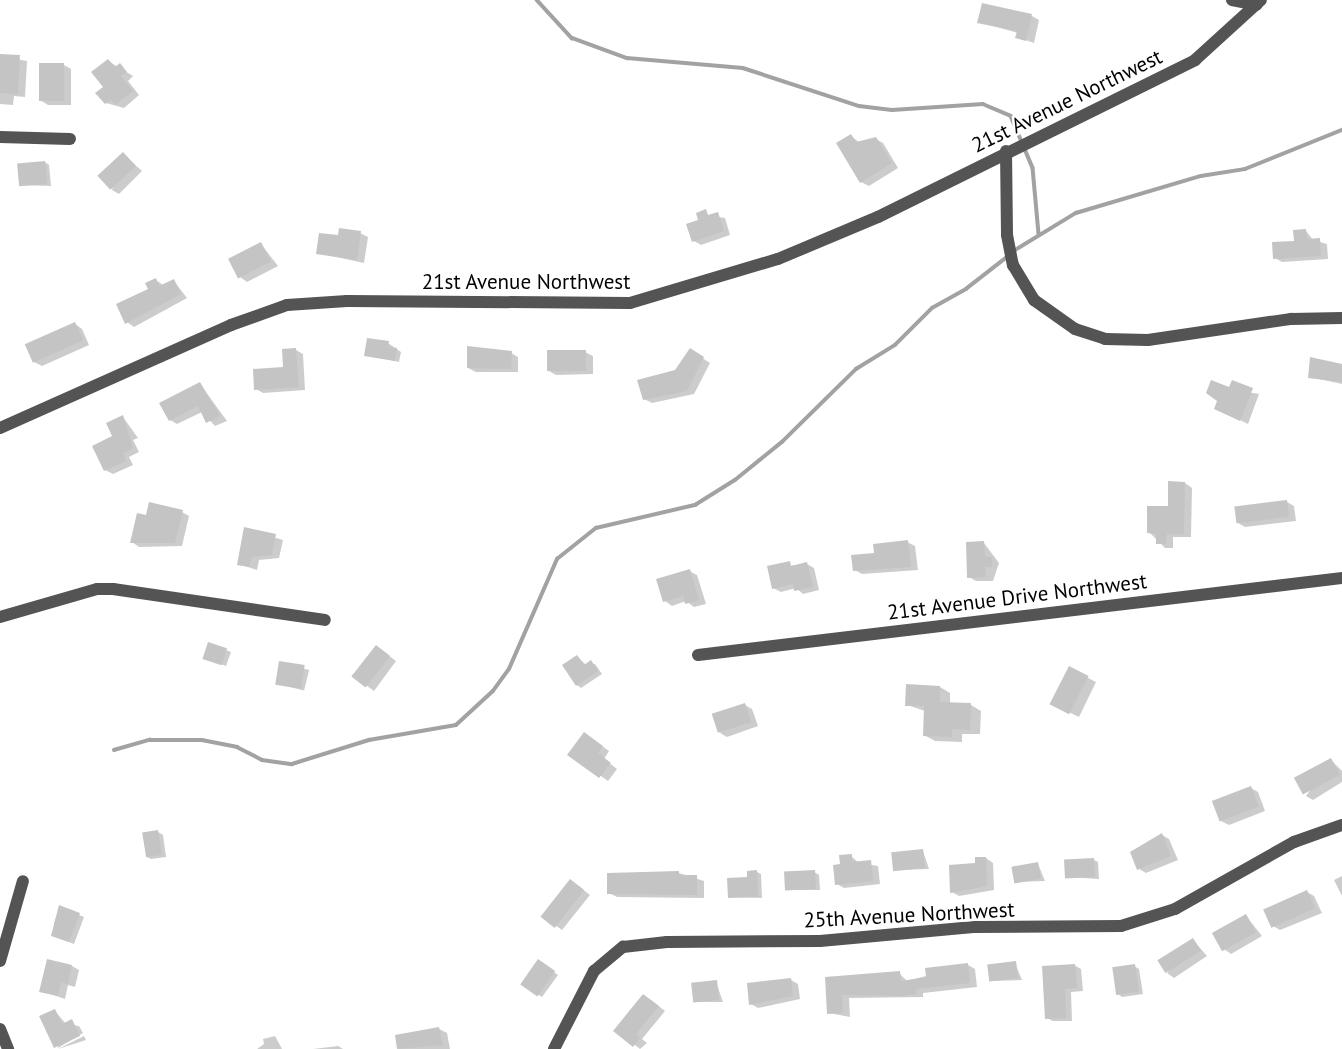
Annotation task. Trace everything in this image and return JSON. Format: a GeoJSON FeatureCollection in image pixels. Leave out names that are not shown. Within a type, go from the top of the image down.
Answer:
{"type":"FeatureCollection","features":[{"type":"Feature","properties":{"kind":"street"},"geometry":{"type":"LineString","coordinates":[[1232,0],[1259,2]]}},
{"type":"Feature","properties":{"kind":"street","name":"21st Avenue Northwest"},"geometry":{"type":"LineString","coordinates":[[0,428],[243,320],[288,305],[348,301],[597,305],[666,296],[840,234],[1195,60],[1259,2]]}},
{"type":"Feature","properties":{"kind":"street"},"geometry":{"type":"LineString","coordinates":[[0,138],[70,139]]}},
{"type":"Feature","properties":{"kind":"street"},"geometry":{"type":"LineString","coordinates":[[1006,151],[1007,235],[1013,265],[1034,300],[1075,329],[1105,339],[1148,340],[1291,319],[1342,318]]}},
{"type":"Feature","properties":{"kind":"street","name":"21st Avenue Drive Northwest"},"geometry":{"type":"LineString","coordinates":[[698,656],[1342,578]]}},
{"type":"Feature","properties":{"kind":"street"},"geometry":{"type":"LineString","coordinates":[[0,617],[97,589],[113,589],[325,620]]}},
{"type":"Feature","properties":{"kind":"street","name":"25th Avenue Northwest"},"geometry":{"type":"LineString","coordinates":[[554,1049],[594,971],[624,947],[667,942],[820,941],[973,927],[1121,926],[1175,909],[1294,842],[1342,825]]}},
{"type":"Feature","properties":{"kind":"street"},"geometry":{"type":"LineString","coordinates":[[0,961],[23,881]]}},
{"type":"Feature","properties":{"kind":"street"},"geometry":{"type":"LineString","coordinates":[[0,1029],[8,1049]]}},
{"type":"Feature","properties":{"kind":"building"},"geometry":{"type":"Polygon","coordinates":[[[982,3],[1032,14],[1026,41],[1015,38],[1017,31],[977,23],[982,3]]]}},
{"type":"Feature","properties":{"kind":"building"},"geometry":{"type":"Polygon","coordinates":[[[0,54],[20,55],[18,94],[0,93],[0,54]]]}},
{"type":"Feature","properties":{"kind":"building"},"geometry":{"type":"Polygon","coordinates":[[[108,59],[115,67],[120,63],[127,72],[121,76],[133,91],[115,105],[111,100],[105,104],[95,93],[103,87],[91,72],[108,59]]]}},
{"type":"Feature","properties":{"kind":"building"},"geometry":{"type":"Polygon","coordinates":[[[39,63],[64,63],[64,101],[39,101],[39,63]]]}},
{"type":"Feature","properties":{"kind":"building"},"geometry":{"type":"Polygon","coordinates":[[[851,134],[856,142],[876,137],[892,163],[860,183],[836,143],[851,134]]]}},
{"type":"Feature","properties":{"kind":"building"},"geometry":{"type":"Polygon","coordinates":[[[123,152],[136,166],[110,190],[97,176],[123,152]]]}},
{"type":"Feature","properties":{"kind":"building"},"geometry":{"type":"Polygon","coordinates":[[[45,161],[47,184],[19,186],[17,163],[45,161]]]}},
{"type":"Feature","properties":{"kind":"building"},"geometry":{"type":"Polygon","coordinates":[[[706,209],[708,215],[718,212],[724,231],[692,242],[686,224],[698,220],[696,213],[706,209]]]}},
{"type":"Feature","properties":{"kind":"building"},"geometry":{"type":"Polygon","coordinates":[[[339,228],[361,231],[357,260],[316,254],[319,233],[338,235],[339,228]]]}},
{"type":"Feature","properties":{"kind":"building"},"geometry":{"type":"Polygon","coordinates":[[[1306,229],[1307,239],[1320,238],[1321,256],[1273,259],[1272,242],[1294,241],[1293,230],[1306,229]]]}},
{"type":"Feature","properties":{"kind":"building"},"geometry":{"type":"Polygon","coordinates":[[[261,242],[271,262],[238,278],[228,259],[261,242]]]}},
{"type":"Feature","properties":{"kind":"building"},"geometry":{"type":"Polygon","coordinates":[[[156,278],[159,286],[174,279],[181,294],[125,324],[116,304],[148,289],[145,283],[156,278]]]}},
{"type":"Feature","properties":{"kind":"building"},"geometry":{"type":"Polygon","coordinates":[[[75,322],[83,340],[33,363],[25,344],[75,322]]]}},
{"type":"Feature","properties":{"kind":"building"},"geometry":{"type":"Polygon","coordinates":[[[367,338],[389,341],[388,347],[397,348],[395,361],[364,356],[367,338]]]}},
{"type":"Feature","properties":{"kind":"building"},"geometry":{"type":"Polygon","coordinates":[[[467,346],[512,351],[511,369],[467,368],[467,346]]]}},
{"type":"Feature","properties":{"kind":"building"},"geometry":{"type":"Polygon","coordinates":[[[296,348],[299,387],[254,390],[253,369],[283,367],[282,349],[296,348]]]}},
{"type":"Feature","properties":{"kind":"building"},"geometry":{"type":"Polygon","coordinates":[[[690,348],[704,357],[687,391],[643,400],[637,380],[675,370],[690,348]]]}},
{"type":"Feature","properties":{"kind":"building"},"geometry":{"type":"Polygon","coordinates":[[[547,350],[586,350],[586,371],[547,371],[547,350]]]}},
{"type":"Feature","properties":{"kind":"building"},"geometry":{"type":"Polygon","coordinates":[[[1310,357],[1342,364],[1342,382],[1308,378],[1310,357]]]}},
{"type":"Feature","properties":{"kind":"building"},"geometry":{"type":"Polygon","coordinates":[[[1211,380],[1229,387],[1232,380],[1253,388],[1240,421],[1214,409],[1217,401],[1206,393],[1211,380]]]}},
{"type":"Feature","properties":{"kind":"building"},"geometry":{"type":"Polygon","coordinates":[[[200,382],[220,416],[206,423],[198,406],[169,421],[159,403],[200,382]]]}},
{"type":"Feature","properties":{"kind":"building"},"geometry":{"type":"Polygon","coordinates":[[[123,415],[133,448],[123,453],[126,461],[104,471],[92,446],[112,436],[106,423],[123,415]]]}},
{"type":"Feature","properties":{"kind":"building"},"geometry":{"type":"Polygon","coordinates":[[[1168,481],[1185,482],[1184,534],[1167,534],[1166,544],[1156,544],[1156,534],[1147,533],[1147,506],[1168,506],[1168,481]]]}},
{"type":"Feature","properties":{"kind":"building"},"geometry":{"type":"Polygon","coordinates":[[[1287,500],[1289,517],[1236,523],[1234,506],[1287,500]]]}},
{"type":"Feature","properties":{"kind":"building"},"geometry":{"type":"Polygon","coordinates":[[[149,502],[183,510],[175,543],[130,543],[137,513],[146,515],[149,502]]]}},
{"type":"Feature","properties":{"kind":"building"},"geometry":{"type":"Polygon","coordinates":[[[244,527],[276,534],[272,555],[252,557],[249,567],[237,565],[244,527]]]}},
{"type":"Feature","properties":{"kind":"building"},"geometry":{"type":"Polygon","coordinates":[[[908,540],[911,567],[853,571],[851,555],[874,553],[873,544],[908,540]]]}},
{"type":"Feature","properties":{"kind":"building"},"geometry":{"type":"Polygon","coordinates":[[[984,541],[985,557],[992,557],[992,567],[985,567],[986,577],[967,578],[966,542],[984,541]]]}},
{"type":"Feature","properties":{"kind":"building"},"geometry":{"type":"Polygon","coordinates":[[[790,561],[791,566],[807,562],[813,587],[794,591],[793,584],[772,589],[767,566],[790,561]]]}},
{"type":"Feature","properties":{"kind":"building"},"geometry":{"type":"Polygon","coordinates":[[[690,569],[699,600],[685,604],[683,596],[663,602],[656,579],[690,569]]]}},
{"type":"Feature","properties":{"kind":"building"},"geometry":{"type":"Polygon","coordinates":[[[208,642],[227,648],[221,665],[202,659],[208,642]]]}},
{"type":"Feature","properties":{"kind":"building"},"geometry":{"type":"Polygon","coordinates":[[[376,645],[390,656],[366,688],[351,677],[376,645]]]}},
{"type":"Feature","properties":{"kind":"building"},"geometry":{"type":"Polygon","coordinates":[[[577,655],[584,665],[591,660],[598,671],[576,686],[562,665],[577,655]]]}},
{"type":"Feature","properties":{"kind":"building"},"geometry":{"type":"Polygon","coordinates":[[[279,661],[305,665],[301,689],[275,685],[279,661]]]}},
{"type":"Feature","properties":{"kind":"building"},"geometry":{"type":"Polygon","coordinates":[[[1069,666],[1089,676],[1069,714],[1049,704],[1069,666]]]}},
{"type":"Feature","properties":{"kind":"building"},"geometry":{"type":"Polygon","coordinates":[[[906,684],[940,686],[940,702],[971,703],[970,730],[952,729],[952,737],[923,736],[924,706],[905,706],[906,684]]]}},
{"type":"Feature","properties":{"kind":"building"},"geometry":{"type":"Polygon","coordinates":[[[745,703],[751,722],[718,733],[712,714],[745,703]]]}},
{"type":"Feature","properties":{"kind":"building"},"geometry":{"type":"Polygon","coordinates":[[[584,732],[603,746],[598,753],[611,763],[599,778],[567,755],[584,732]]]}},
{"type":"Feature","properties":{"kind":"building"},"geometry":{"type":"Polygon","coordinates":[[[1331,758],[1340,775],[1303,794],[1294,778],[1331,758]]]}},
{"type":"Feature","properties":{"kind":"building"},"geometry":{"type":"Polygon","coordinates":[[[1251,786],[1259,807],[1220,822],[1212,801],[1251,786]]]}},
{"type":"Feature","properties":{"kind":"building"},"geometry":{"type":"Polygon","coordinates":[[[158,830],[162,855],[146,857],[142,833],[158,830]]]}},
{"type":"Feature","properties":{"kind":"building"},"geometry":{"type":"Polygon","coordinates":[[[1162,833],[1171,856],[1137,870],[1130,852],[1162,833]]]}},
{"type":"Feature","properties":{"kind":"building"},"geometry":{"type":"Polygon","coordinates":[[[923,849],[925,868],[893,871],[891,852],[923,849]]]}},
{"type":"Feature","properties":{"kind":"building"},"geometry":{"type":"Polygon","coordinates":[[[852,854],[852,862],[871,860],[873,881],[835,885],[833,865],[840,864],[839,855],[852,854]]]}},
{"type":"Feature","properties":{"kind":"building"},"geometry":{"type":"Polygon","coordinates":[[[975,857],[986,857],[987,886],[950,893],[949,865],[975,863],[975,857]]]}},
{"type":"Feature","properties":{"kind":"building"},"geometry":{"type":"Polygon","coordinates":[[[1094,858],[1095,877],[1065,879],[1064,860],[1094,858]]]}},
{"type":"Feature","properties":{"kind":"building"},"geometry":{"type":"Polygon","coordinates":[[[1038,862],[1041,879],[1014,883],[1011,867],[1038,862]]]}},
{"type":"Feature","properties":{"kind":"building"},"geometry":{"type":"Polygon","coordinates":[[[757,870],[758,897],[728,898],[727,878],[747,877],[747,871],[757,870]]]}},
{"type":"Feature","properties":{"kind":"building"},"geometry":{"type":"Polygon","coordinates":[[[815,870],[816,889],[785,891],[784,872],[815,870]]]}},
{"type":"Feature","properties":{"kind":"building"},"geometry":{"type":"Polygon","coordinates":[[[679,871],[679,875],[697,875],[697,895],[607,894],[607,873],[679,871]]]}},
{"type":"Feature","properties":{"kind":"building"},"geometry":{"type":"Polygon","coordinates":[[[570,879],[584,890],[555,928],[540,917],[570,879]]]}},
{"type":"Feature","properties":{"kind":"building"},"geometry":{"type":"Polygon","coordinates":[[[1307,890],[1315,908],[1271,928],[1263,910],[1307,890]]]}},
{"type":"Feature","properties":{"kind":"building"},"geometry":{"type":"Polygon","coordinates":[[[59,905],[80,913],[69,942],[51,936],[59,905]]]}},
{"type":"Feature","properties":{"kind":"building"},"geometry":{"type":"Polygon","coordinates":[[[1246,914],[1256,932],[1222,951],[1212,933],[1246,914]]]}},
{"type":"Feature","properties":{"kind":"building"},"geometry":{"type":"Polygon","coordinates":[[[1193,938],[1201,951],[1165,973],[1157,960],[1193,938]]]}},
{"type":"Feature","properties":{"kind":"building"},"geometry":{"type":"Polygon","coordinates":[[[47,959],[72,965],[68,984],[61,982],[58,996],[39,992],[47,959]]]}},
{"type":"Feature","properties":{"kind":"building"},"geometry":{"type":"Polygon","coordinates":[[[538,959],[555,971],[537,996],[520,984],[538,959]]]}},
{"type":"Feature","properties":{"kind":"building"},"geometry":{"type":"Polygon","coordinates":[[[1016,961],[1018,978],[989,981],[987,965],[1016,961]]]}},
{"type":"Feature","properties":{"kind":"building"},"geometry":{"type":"Polygon","coordinates":[[[968,963],[970,983],[916,989],[917,994],[902,996],[842,995],[843,1013],[827,1014],[825,977],[900,971],[901,981],[926,977],[925,968],[968,963]]]}},
{"type":"Feature","properties":{"kind":"building"},"geometry":{"type":"Polygon","coordinates":[[[1075,964],[1077,988],[1065,989],[1066,1018],[1045,1019],[1042,966],[1075,964]]]}},
{"type":"Feature","properties":{"kind":"building"},"geometry":{"type":"Polygon","coordinates":[[[1135,964],[1139,992],[1116,995],[1112,967],[1135,964]]]}},
{"type":"Feature","properties":{"kind":"building"},"geometry":{"type":"Polygon","coordinates":[[[791,978],[793,996],[749,1005],[747,983],[791,978]]]}},
{"type":"Feature","properties":{"kind":"building"},"geometry":{"type":"Polygon","coordinates":[[[717,980],[719,1000],[693,1003],[691,983],[717,980]]]}},
{"type":"Feature","properties":{"kind":"building"},"geometry":{"type":"Polygon","coordinates":[[[643,994],[659,1006],[636,1034],[640,1038],[633,1047],[613,1031],[643,994]]]}},
{"type":"Feature","properties":{"kind":"building"},"geometry":{"type":"Polygon","coordinates":[[[55,1009],[62,1024],[72,1019],[80,1036],[54,1048],[39,1016],[55,1009]]]}},
{"type":"Feature","properties":{"kind":"building"},"geometry":{"type":"Polygon","coordinates":[[[439,1027],[443,1045],[397,1049],[395,1035],[439,1027]]]}},
{"type":"Feature","properties":{"kind":"waterway"},"geometry":{"type":"LineString","coordinates":[[537,0],[572,38],[627,58],[743,68],[859,106],[892,110],[983,104],[1011,116],[1033,168],[1039,234]]}},
{"type":"Feature","properties":{"kind":"waterway"},"geometry":{"type":"LineString","coordinates":[[1012,252],[1076,213],[1201,176],[1245,169],[1342,130]]}},
{"type":"Feature","properties":{"kind":"waterway"},"geometry":{"type":"LineString","coordinates":[[114,750],[150,740],[202,740],[237,747],[262,760],[292,764],[369,740],[456,725],[493,691],[509,669],[557,559],[596,528],[695,505],[735,480],[782,442],[856,369],[895,345],[932,308],[966,289],[1007,257]]}}]}
